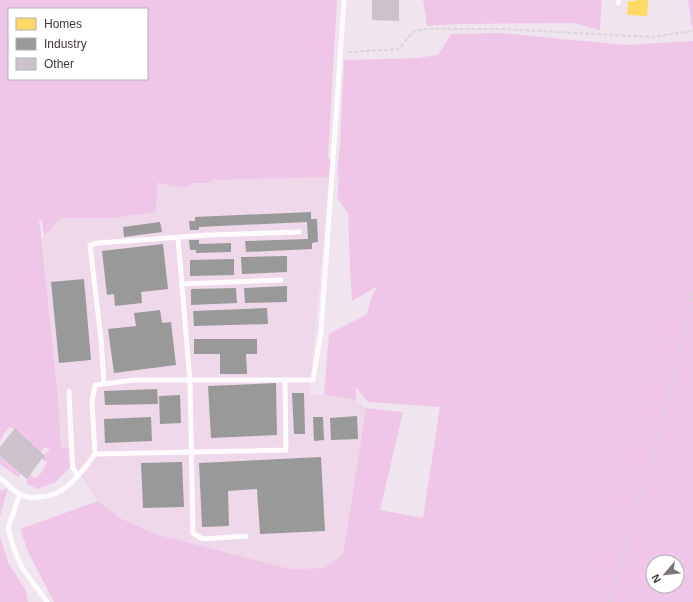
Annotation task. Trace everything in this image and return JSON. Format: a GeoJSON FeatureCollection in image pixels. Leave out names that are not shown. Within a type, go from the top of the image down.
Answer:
{"type":"FeatureCollection","features":[{"type":"Feature","properties":{"kind":"lane"},"geometry":{"type":"LineString","coordinates":[[0,478],[20,494],[33,498],[48,497],[59,492],[78,476],[95,454],[92,402],[95,384],[134,380],[313,380],[320,339],[344,0]]}},
{"type":"Feature","properties":{"kind":"lane"},"geometry":{"type":"LineString","coordinates":[[104,384],[101,339],[90,245],[98,243],[208,235],[299,232]]}},
{"type":"Feature","properties":{"kind":"lane"},"geometry":{"type":"LineString","coordinates":[[178,238],[190,381],[193,533],[203,539],[246,536]]}},
{"type":"Feature","properties":{"kind":"lane"},"geometry":{"type":"LineString","coordinates":[[181,284],[281,280]]}},
{"type":"Feature","properties":{"kind":"lane"},"geometry":{"type":"LineString","coordinates":[[95,454],[286,450],[285,380]]}},
{"type":"Feature","properties":{"kind":"lane"},"geometry":{"type":"LineString","coordinates":[[69,391],[72,459],[73,468],[78,476]]}},
{"type":"Feature","properties":{"kind":"lane"},"geometry":{"type":"LineString","coordinates":[[20,494],[8,528],[15,552],[23,569],[47,602]]}},
{"type":"Feature","properties":{"kind":"path"},"geometry":{"type":"LineString","coordinates":[[341,52],[399,49],[414,31],[429,29],[503,29],[651,37],[693,31]]}},
{"type":"Feature","properties":{"kind":"path"},"geometry":{"type":"LineString","coordinates":[[609,602],[659,435],[692,311],[693,294]]}},
{"type":"Feature","properties":{"kind":"shaded area"},"geometry":{"type":"Polygon","coordinates":[[[0,0],[337,0],[328,157],[331,161],[329,177],[213,180],[208,183],[192,183],[187,187],[170,186],[158,182],[156,212],[114,218],[62,218],[44,236],[42,221],[39,220],[58,398],[61,448],[72,448],[73,464],[56,482],[37,489],[27,484],[27,479],[31,475],[36,478],[41,473],[47,462],[43,460],[46,457],[44,455],[50,450],[45,447],[41,452],[15,429],[10,427],[0,440],[0,0]]]}},
{"type":"Feature","properties":{"kind":"shaded area"},"geometry":{"type":"Polygon","coordinates":[[[423,0],[602,0],[600,30],[573,23],[458,24],[427,26],[423,0]]]}},
{"type":"Feature","properties":{"kind":"shaded area"},"geometry":{"type":"Polygon","coordinates":[[[688,0],[693,0],[693,33],[688,0]]]}},
{"type":"Feature","properties":{"kind":"shaded area"},"geometry":{"type":"Polygon","coordinates":[[[503,33],[625,45],[693,41],[693,602],[54,602],[29,554],[20,529],[98,501],[120,518],[155,534],[290,569],[324,568],[343,555],[366,408],[403,412],[380,510],[423,518],[440,407],[368,402],[356,387],[356,400],[324,395],[329,334],[367,314],[372,296],[378,286],[352,301],[348,213],[337,198],[344,60],[416,58],[438,55],[451,34],[503,33]]]}},
{"type":"Feature","properties":{"kind":"shaded area"},"geometry":{"type":"Polygon","coordinates":[[[329,177],[310,394],[356,400],[366,408],[343,555],[324,568],[290,569],[155,534],[120,518],[98,501],[61,448],[58,398],[42,238],[61,218],[114,218],[156,212],[158,181],[170,186],[192,183],[208,183],[213,180],[329,177]]]}},
{"type":"Feature","properties":{"kind":"shaded area"},"geometry":{"type":"Polygon","coordinates":[[[0,456],[21,474],[18,477],[0,464],[0,456]]]}},
{"type":"Feature","properties":{"kind":"shaded area"},"geometry":{"type":"Polygon","coordinates":[[[8,488],[0,517],[0,490],[1,491],[8,488]]]}},
{"type":"Feature","properties":{"kind":"shaded area"},"geometry":{"type":"Polygon","coordinates":[[[0,537],[8,562],[26,591],[28,602],[0,602],[0,537]]]}},
{"type":"Feature","properties":{"kind":"building: Homes"},"geometry":{"type":"Polygon","coordinates":[[[648,0],[647,16],[627,15],[628,1],[648,0]]]}},
{"type":"Feature","properties":{"kind":"building: Industry"},"geometry":{"type":"Polygon","coordinates":[[[311,212],[311,219],[317,219],[318,242],[312,243],[312,249],[246,252],[245,241],[308,239],[307,222],[199,227],[199,230],[190,230],[189,221],[195,221],[195,217],[311,212]]]}},
{"type":"Feature","properties":{"kind":"building: Industry"},"geometry":{"type":"Polygon","coordinates":[[[160,222],[162,232],[124,237],[123,227],[160,222]]]}},
{"type":"Feature","properties":{"kind":"building: Industry"},"geometry":{"type":"Polygon","coordinates":[[[189,240],[199,240],[199,244],[231,243],[231,252],[196,253],[196,250],[190,250],[189,240]]]}},
{"type":"Feature","properties":{"kind":"building: Industry"},"geometry":{"type":"Polygon","coordinates":[[[163,244],[168,289],[141,292],[142,303],[115,306],[114,294],[107,295],[102,251],[163,244]]]}},
{"type":"Feature","properties":{"kind":"building: Industry"},"geometry":{"type":"Polygon","coordinates":[[[287,256],[287,272],[242,274],[241,257],[287,256]]]}},
{"type":"Feature","properties":{"kind":"building: Industry"},"geometry":{"type":"Polygon","coordinates":[[[234,259],[234,275],[190,276],[190,260],[234,259]]]}},
{"type":"Feature","properties":{"kind":"building: Industry"},"geometry":{"type":"Polygon","coordinates":[[[84,279],[91,360],[59,363],[51,282],[84,279]]]}},
{"type":"Feature","properties":{"kind":"building: Industry"},"geometry":{"type":"Polygon","coordinates":[[[287,286],[287,302],[245,303],[244,288],[287,286]]]}},
{"type":"Feature","properties":{"kind":"building: Industry"},"geometry":{"type":"Polygon","coordinates":[[[236,288],[237,303],[191,305],[191,289],[236,288]]]}},
{"type":"Feature","properties":{"kind":"building: Industry"},"geometry":{"type":"Polygon","coordinates":[[[267,308],[268,324],[194,326],[193,311],[267,308]]]}},
{"type":"Feature","properties":{"kind":"building: Industry"},"geometry":{"type":"Polygon","coordinates":[[[160,310],[162,323],[171,322],[176,365],[114,373],[108,329],[136,326],[134,313],[160,310]]]}},
{"type":"Feature","properties":{"kind":"building: Industry"},"geometry":{"type":"Polygon","coordinates":[[[194,339],[257,339],[257,354],[246,354],[247,374],[220,374],[220,354],[194,354],[194,339]]]}},
{"type":"Feature","properties":{"kind":"building: Industry"},"geometry":{"type":"Polygon","coordinates":[[[276,383],[277,435],[211,438],[208,386],[276,383]]]}},
{"type":"Feature","properties":{"kind":"building: Industry"},"geometry":{"type":"Polygon","coordinates":[[[157,389],[158,404],[105,405],[104,391],[157,389]]]}},
{"type":"Feature","properties":{"kind":"building: Industry"},"geometry":{"type":"Polygon","coordinates":[[[292,393],[304,393],[305,434],[294,434],[292,393]]]}},
{"type":"Feature","properties":{"kind":"building: Industry"},"geometry":{"type":"Polygon","coordinates":[[[180,395],[181,423],[160,424],[159,396],[180,395]]]}},
{"type":"Feature","properties":{"kind":"building: Industry"},"geometry":{"type":"Polygon","coordinates":[[[357,416],[358,439],[331,440],[330,418],[357,416]]]}},
{"type":"Feature","properties":{"kind":"building: Industry"},"geometry":{"type":"Polygon","coordinates":[[[151,417],[152,441],[105,443],[104,419],[151,417]]]}},
{"type":"Feature","properties":{"kind":"building: Industry"},"geometry":{"type":"Polygon","coordinates":[[[313,417],[323,417],[324,440],[314,441],[313,417]]]}},
{"type":"Feature","properties":{"kind":"building: Industry"},"geometry":{"type":"Polygon","coordinates":[[[321,457],[325,531],[260,534],[257,489],[228,491],[229,526],[202,527],[199,463],[321,457]]]}},
{"type":"Feature","properties":{"kind":"building: Industry"},"geometry":{"type":"Polygon","coordinates":[[[182,462],[184,507],[143,508],[141,463],[182,462]]]}},
{"type":"Feature","properties":{"kind":"building: Other"},"geometry":{"type":"Polygon","coordinates":[[[372,0],[399,0],[399,21],[372,20],[372,0]]]}},
{"type":"Feature","properties":{"kind":"building: Other"},"geometry":{"type":"Polygon","coordinates":[[[15,428],[46,457],[43,460],[41,458],[27,479],[0,456],[0,447],[15,428]]]}}]}
